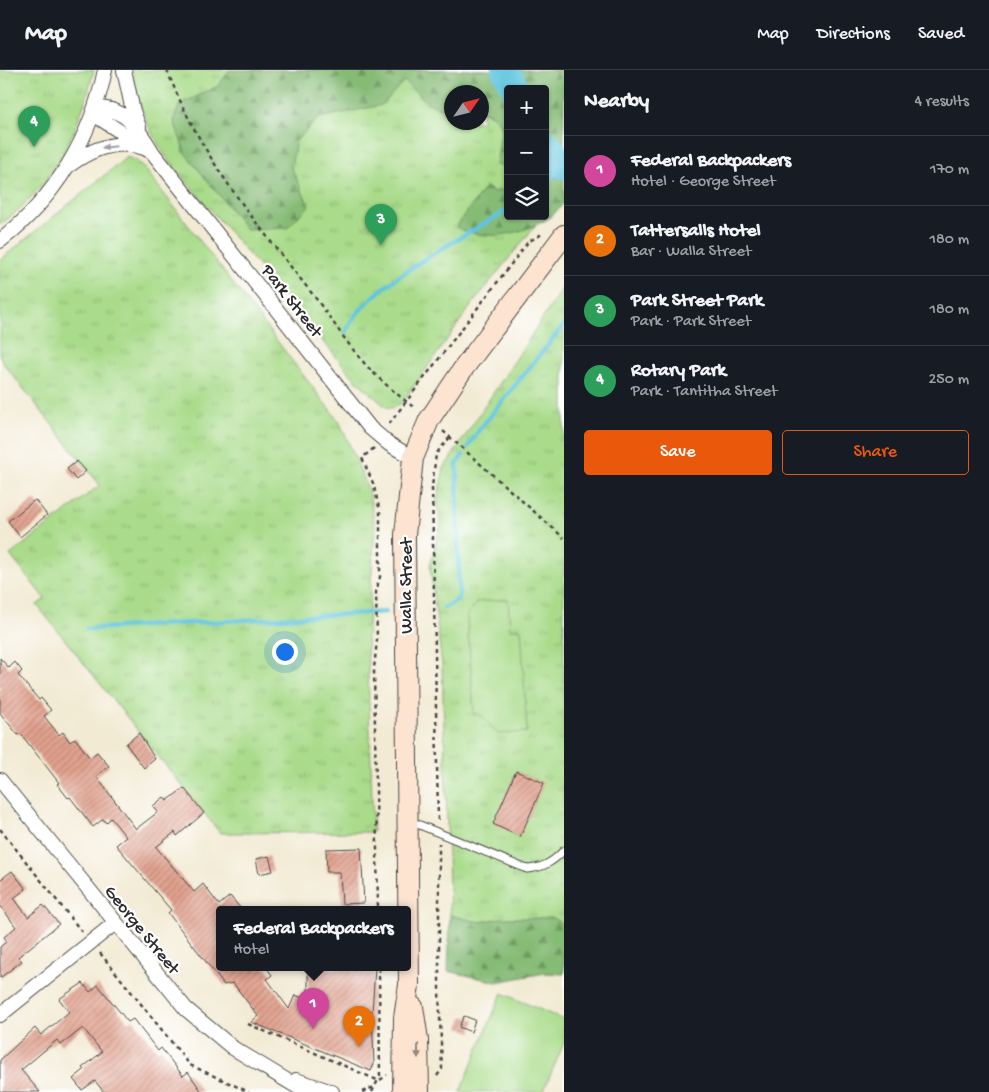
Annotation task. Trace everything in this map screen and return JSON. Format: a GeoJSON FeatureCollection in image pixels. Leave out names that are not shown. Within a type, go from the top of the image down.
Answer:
{"type":"FeatureCollection","features":[{"type":"Feature","properties":{"kind":"street"},"geometry":{"type":"LineString","coordinates":[[0,241],[48,196],[68,166],[95,109],[105,70]]}},
{"type":"Feature","properties":{"kind":"street","name":"Park Street"},"geometry":{"type":"LineString","coordinates":[[124,70],[133,111],[141,133],[151,152],[364,420],[380,437],[413,458]]}},
{"type":"Feature","properties":{"kind":"street","name":"Park Street"},"geometry":{"type":"LineString","coordinates":[[141,133],[117,112],[104,108],[95,109],[101,119],[151,152]]}},
{"type":"Feature","properties":{"kind":"street"},"geometry":{"type":"LineString","coordinates":[[68,166],[85,153],[102,147],[134,145],[151,152]]}},
{"type":"Feature","properties":{"kind":"street","name":"Walla Street"},"geometry":{"type":"LineString","coordinates":[[408,906],[404,535],[413,458],[429,420],[555,234]]}},
{"type":"Feature","properties":{"kind":"street","name":"George Street"},"geometry":{"type":"LineString","coordinates":[[0,780],[170,992],[201,1024],[233,1048],[281,1075],[306,1092]]}},
{"type":"Feature","properties":{"kind":"street"},"geometry":{"type":"LineString","coordinates":[[0,1015],[115,923]]}},
{"type":"Feature","properties":{"kind":"street","name":"Walla Street"},"geometry":{"type":"LineString","coordinates":[[398,1086],[409,971]]}},
{"type":"Feature","properties":{"kind":"street","name":"Walla Street"},"geometry":{"type":"LineString","coordinates":[[409,985],[418,1033],[418,1092]]}},
{"type":"Feature","properties":{"kind":"street","name":"George Street"},"geometry":{"type":"LineString","coordinates":[[281,1075],[332,1092]]}},
{"type":"Feature","properties":{"kind":"lane"},"geometry":{"type":"LineString","coordinates":[[407,819],[527,870],[549,864],[564,850]]}},
{"type":"Feature","properties":{"kind":"path"},"geometry":{"type":"LineString","coordinates":[[167,70],[196,134],[221,176],[244,209],[310,291],[356,353],[378,377],[419,412]]}},
{"type":"Feature","properties":{"kind":"path"},"geometry":{"type":"LineString","coordinates":[[378,906],[374,669],[377,640],[376,591],[380,577],[380,511],[373,482],[362,458],[373,450],[392,419],[408,402],[528,242],[555,234]]}},
{"type":"Feature","properties":{"kind":"path"},"geometry":{"type":"LineString","coordinates":[[441,430],[564,538]]}},
{"type":"Feature","properties":{"kind":"path"},"geometry":{"type":"LineString","coordinates":[[436,1079],[442,1069],[439,990],[440,884],[432,487],[436,454],[450,437]]}},
{"type":"Feature","properties":{"kind":"path"},"geometry":{"type":"LineString","coordinates":[[0,829],[190,1065],[249,1092]]}},
{"type":"Feature","properties":{"kind":"path"},"geometry":{"type":"LineString","coordinates":[[372,1092],[379,1080],[379,971]]}},
{"type":"Feature","properties":{"kind":"path"},"geometry":{"type":"LineString","coordinates":[[248,1024],[379,1080],[398,1086]]}},
{"type":"Feature","properties":{"kind":"path"},"geometry":{"type":"LineString","coordinates":[[362,1092],[374,1087]]}},
{"type":"Feature","properties":{"kind":"green space"},"geometry":{"type":"Polygon","coordinates":[[[0,70],[94,70],[88,93],[72,136],[61,156],[35,193],[19,210],[0,225],[0,70]]]}},
{"type":"Feature","properties":{"kind":"green space"},"geometry":{"type":"Polygon","coordinates":[[[133,70],[486,70],[504,93],[504,220],[540,220],[473,303],[402,403],[393,408],[386,407],[356,380],[169,161],[145,118],[137,94],[133,70]]]}},
{"type":"Feature","properties":{"kind":"green space"},"geometry":{"type":"Polygon","coordinates":[[[230,70],[564,70],[564,203],[549,218],[549,85],[504,85],[504,165],[496,165],[502,128],[494,116],[489,114],[489,85],[444,85],[444,110],[428,103],[404,81],[382,105],[319,118],[296,141],[291,167],[309,206],[287,228],[247,230],[185,153],[174,121],[179,105],[218,86],[230,70]]]}},
{"type":"Feature","properties":{"kind":"green space"},"geometry":{"type":"Polygon","coordinates":[[[127,157],[137,161],[145,169],[340,423],[369,491],[375,528],[367,639],[373,832],[220,833],[37,605],[45,599],[10,555],[100,485],[0,359],[0,260],[127,157]]]}},
{"type":"Feature","properties":{"kind":"green space"},"geometry":{"type":"Polygon","coordinates":[[[486,186],[493,192],[504,190],[504,220],[545,220],[514,233],[502,235],[478,234],[456,227],[486,186]]]}},
{"type":"Feature","properties":{"kind":"green space"},"geometry":{"type":"Polygon","coordinates":[[[564,286],[564,962],[450,915],[442,665],[430,565],[441,525],[437,501],[444,468],[564,286]]]}},
{"type":"Feature","properties":{"kind":"green space"},"geometry":{"type":"Polygon","coordinates":[[[508,599],[510,629],[521,629],[527,732],[498,734],[481,715],[474,714],[467,616],[477,602],[508,599]]]}},
{"type":"Feature","properties":{"kind":"green space"},"geometry":{"type":"Polygon","coordinates":[[[450,915],[480,922],[501,918],[554,918],[564,926],[564,974],[545,973],[496,982],[448,971],[450,915]]]}},
{"type":"Feature","properties":{"kind":"green space"},"geometry":{"type":"Polygon","coordinates":[[[502,993],[564,1020],[564,1043],[543,1092],[460,1092],[502,993]]]}},
{"type":"Feature","properties":{"kind":"building"},"geometry":{"type":"Polygon","coordinates":[[[77,461],[86,471],[76,480],[67,469],[77,461]]]}},
{"type":"Feature","properties":{"kind":"building"},"geometry":{"type":"Polygon","coordinates":[[[35,500],[47,515],[20,537],[8,521],[35,500]]]}},
{"type":"Feature","properties":{"kind":"building"},"geometry":{"type":"Polygon","coordinates":[[[0,658],[9,668],[15,662],[22,671],[18,675],[39,700],[41,698],[51,710],[44,716],[59,735],[63,732],[70,742],[75,738],[90,758],[97,752],[109,766],[96,776],[136,829],[158,812],[153,806],[164,797],[167,801],[184,788],[204,813],[177,836],[175,832],[156,847],[194,892],[203,884],[219,905],[230,896],[239,906],[216,906],[216,971],[269,971],[272,975],[267,979],[289,1009],[295,995],[308,1000],[308,971],[375,971],[372,1013],[374,1064],[371,1071],[251,1022],[258,1016],[233,983],[224,985],[168,913],[171,910],[116,845],[126,837],[111,818],[106,823],[103,819],[93,827],[70,797],[68,798],[57,784],[59,783],[20,733],[18,735],[0,713],[0,658]]]}},
{"type":"Feature","properties":{"kind":"building"},"geometry":{"type":"Polygon","coordinates":[[[139,733],[155,759],[144,768],[126,744],[139,733]]]}},
{"type":"Feature","properties":{"kind":"building"},"geometry":{"type":"Polygon","coordinates":[[[516,771],[544,783],[520,837],[493,824],[516,771]]]}},
{"type":"Feature","properties":{"kind":"building"},"geometry":{"type":"Polygon","coordinates":[[[361,848],[364,903],[342,904],[340,872],[327,872],[326,849],[361,848]]]}},
{"type":"Feature","properties":{"kind":"building"},"geometry":{"type":"Polygon","coordinates":[[[269,856],[273,871],[259,874],[256,859],[269,856]]]}},
{"type":"Feature","properties":{"kind":"building"},"geometry":{"type":"Polygon","coordinates":[[[12,871],[26,889],[14,898],[28,917],[43,905],[59,924],[18,957],[22,961],[0,978],[0,947],[7,941],[4,937],[16,927],[0,905],[0,880],[12,871]]]}},
{"type":"Feature","properties":{"kind":"building"},"geometry":{"type":"Polygon","coordinates":[[[83,983],[90,992],[98,985],[128,1022],[133,1019],[158,1051],[161,1048],[183,1076],[188,1072],[202,1092],[104,1092],[95,1081],[82,1090],[73,1079],[84,1070],[82,1068],[102,1052],[83,1028],[61,1045],[57,1040],[21,1070],[40,1092],[0,1092],[0,1060],[35,1028],[41,1035],[69,1012],[59,999],[83,983]]]}},
{"type":"Feature","properties":{"kind":"building"},"geometry":{"type":"Polygon","coordinates":[[[464,1016],[475,1020],[471,1032],[459,1027],[464,1016]]]}},
{"type":"Feature","properties":{"kind":"waterway"},"geometry":{"type":"LineString","coordinates":[[505,70],[514,85]]}},
{"type":"Feature","properties":{"kind":"waterway"},"geometry":{"type":"LineString","coordinates":[[549,148],[564,165]]}},
{"type":"Feature","properties":{"kind":"waterway"},"geometry":{"type":"LineString","coordinates":[[549,179],[564,166]]}},
{"type":"Feature","properties":{"kind":"waterway"},"geometry":{"type":"LineString","coordinates":[[346,333],[355,316],[371,299],[393,281],[417,264],[504,212]]}},
{"type":"Feature","properties":{"kind":"waterway"},"geometry":{"type":"LineString","coordinates":[[468,447],[479,430],[564,325]]}},
{"type":"Feature","properties":{"kind":"waterway"},"geometry":{"type":"LineString","coordinates":[[444,608],[459,599],[457,464],[463,455]]}},
{"type":"Feature","properties":{"kind":"waterway"},"geometry":{"type":"LineString","coordinates":[[87,629],[386,612]]}},
{"type":"Feature","properties":{"kind":"place","name":"Rotary Park"},"geometry":{"type":"Point","coordinates":[34,147]}},
{"type":"Feature","properties":{"kind":"place","name":"Park Street Park"},"geometry":{"type":"Point","coordinates":[381,245]}},
{"type":"Feature","properties":{"kind":"place","name":"Federal Backpackers"},"geometry":{"type":"Point","coordinates":[313,1029]}},
{"type":"Feature","properties":{"kind":"place","name":"Tattersalls Hotel"},"geometry":{"type":"Point","coordinates":[359,1047]}}]}
